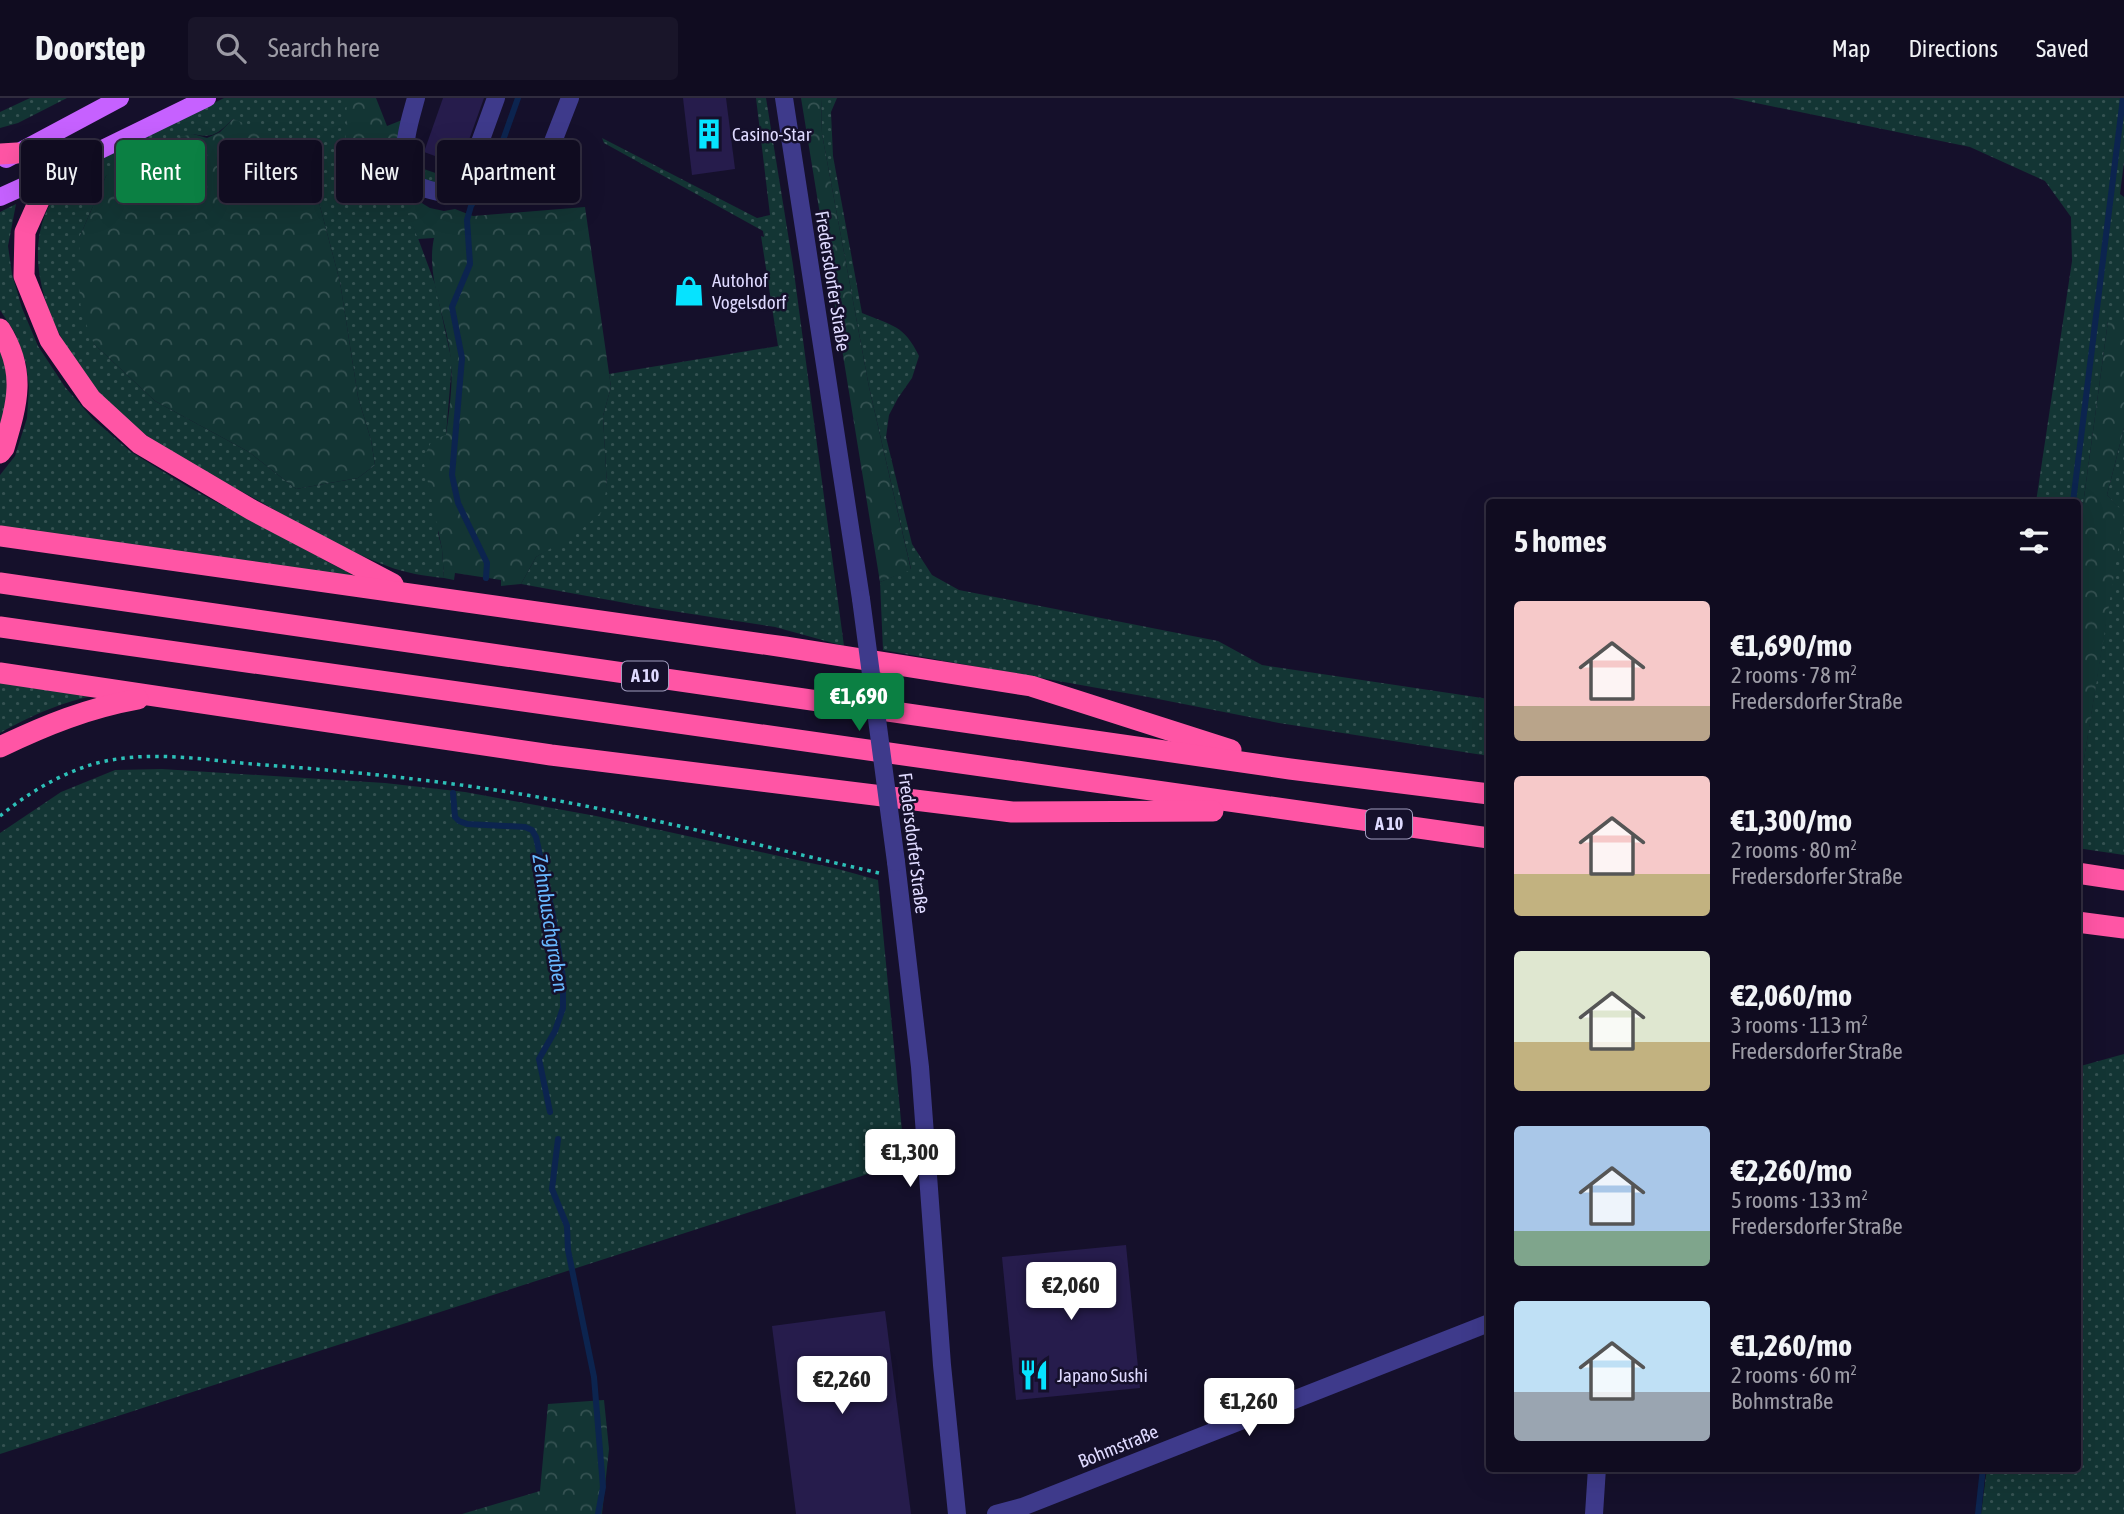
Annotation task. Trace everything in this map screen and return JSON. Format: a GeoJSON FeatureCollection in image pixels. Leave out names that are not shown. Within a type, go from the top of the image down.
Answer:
{"type":"FeatureCollection","features":[{"type":"Feature","properties":{"kind":"highway"},"geometry":{"type":"LineString","coordinates":[[38,203],[24,232],[24,276],[50,340],[91,399],[140,444],[252,510],[411,593]]}},
{"type":"Feature","properties":{"kind":"highway"},"geometry":{"type":"LineString","coordinates":[[0,329],[18,375],[17,406],[0,453]]}},
{"type":"Feature","properties":{"kind":"highway"},"geometry":{"type":"LineString","coordinates":[[0,536],[785,647],[1031,686],[1290,769]]}},
{"type":"Feature","properties":{"kind":"highway","name":"A 10"},"geometry":{"type":"LineString","coordinates":[[0,583],[1290,769],[1486,794]]}},
{"type":"Feature","properties":{"kind":"highway","name":"A 10"},"geometry":{"type":"LineString","coordinates":[[0,626],[1486,838]]}},
{"type":"Feature","properties":{"kind":"highway"},"geometry":{"type":"LineString","coordinates":[[0,673],[551,755],[1012,811],[1288,810]]}},
{"type":"Feature","properties":{"kind":"highway"},"geometry":{"type":"LineString","coordinates":[[0,747],[34,730],[102,705],[157,695]]}},
{"type":"Feature","properties":{"kind":"highway"},"geometry":{"type":"LineString","coordinates":[[2081,874],[2124,880]]}},
{"type":"Feature","properties":{"kind":"highway"},"geometry":{"type":"LineString","coordinates":[[2081,923],[2124,928]]}},
{"type":"Feature","properties":{"kind":"main road"},"geometry":{"type":"LineString","coordinates":[[6,156],[120,98]]}},
{"type":"Feature","properties":{"kind":"main road"},"geometry":{"type":"LineString","coordinates":[[102,149],[207,98]]}},
{"type":"Feature","properties":{"kind":"main road"},"geometry":{"type":"LineString","coordinates":[[0,197],[21,188]]}},
{"type":"Feature","properties":{"kind":"street"},"geometry":{"type":"LineString","coordinates":[[416,98],[405,140],[405,161],[412,185],[447,194],[459,189],[466,181],[496,98]]}},
{"type":"Feature","properties":{"kind":"street"},"geometry":{"type":"LineString","coordinates":[[554,140],[570,98]]}},
{"type":"Feature","properties":{"kind":"street","name":"Fredersdorfer Straße"},"geometry":{"type":"LineString","coordinates":[[784,98],[861,599],[896,868],[920,1067],[942,1365],[957,1514]]}},
{"type":"Feature","properties":{"kind":"street","name":"Bohmstraße"},"geometry":{"type":"LineString","coordinates":[[996,1514],[1022,1507],[1486,1324]]}},
{"type":"Feature","properties":{"kind":"street"},"geometry":{"type":"LineString","coordinates":[[1594,1514],[1597,1472]]}},
{"type":"Feature","properties":{"kind":"path"},"geometry":{"type":"LineString","coordinates":[[0,816],[52,780],[98,763],[152,756],[180,757],[385,775],[486,788],[551,799],[885,875],[896,868]]}},
{"type":"Feature","properties":{"kind":"green space"},"geometry":{"type":"Polygon","coordinates":[[[30,98],[67,98],[18,123],[0,128],[0,112],[30,98]]]}},
{"type":"Feature","properties":{"kind":"green space"},"geometry":{"type":"Polygon","coordinates":[[[224,98],[366,98],[382,140],[336,140],[336,203],[405,203],[435,284],[452,362],[438,533],[444,578],[401,571],[352,551],[178,456],[128,421],[95,388],[78,365],[62,340],[41,285],[38,257],[40,230],[51,203],[94,203],[80,236],[94,344],[155,401],[249,452],[296,489],[358,478],[375,465],[371,440],[358,397],[340,282],[319,203],[322,203],[322,140],[271,140],[233,119],[215,134],[206,136],[193,134],[181,140],[137,140],[224,98]]]}},
{"type":"Feature","properties":{"kind":"green space"},"geometry":{"type":"Polygon","coordinates":[[[347,98],[376,98],[387,126],[402,120],[398,140],[345,140],[347,98]]]}},
{"type":"Feature","properties":{"kind":"green space"},"geometry":{"type":"Polygon","coordinates":[[[756,98],[766,98],[793,265],[844,646],[775,627],[521,584],[536,557],[553,546],[607,487],[603,416],[611,387],[609,374],[778,346],[761,236],[764,237],[763,231],[604,143],[602,138],[757,218],[770,215],[756,98]]]}},
{"type":"Feature","properties":{"kind":"green space"},"geometry":{"type":"Polygon","coordinates":[[[801,98],[821,98],[822,134],[869,387],[911,570],[880,582],[801,98]]]}},
{"type":"Feature","properties":{"kind":"green space"},"geometry":{"type":"Polygon","coordinates":[[[821,98],[837,98],[831,112],[833,156],[862,313],[903,332],[919,356],[912,378],[889,415],[886,437],[912,544],[932,575],[959,590],[1218,641],[1262,665],[1486,699],[1486,756],[1279,723],[883,650],[880,582],[911,569],[869,387],[822,134],[821,98]]]}},
{"type":"Feature","properties":{"kind":"green space"},"geometry":{"type":"Polygon","coordinates":[[[1732,98],[2124,98],[2124,162],[2120,194],[2124,197],[2124,321],[2108,321],[2081,520],[2081,499],[2036,499],[2072,261],[2071,217],[2045,181],[1970,147],[1732,98]]]}},
{"type":"Feature","properties":{"kind":"green space"},"geometry":{"type":"Polygon","coordinates":[[[233,119],[257,128],[274,140],[219,140],[219,203],[319,203],[340,282],[358,397],[371,440],[375,465],[358,478],[296,489],[249,452],[155,401],[94,344],[81,311],[78,274],[80,236],[94,203],[102,203],[102,185],[106,176],[116,169],[116,203],[205,203],[205,140],[169,140],[193,134],[207,138],[220,132],[233,119]]]}},
{"type":"Feature","properties":{"kind":"green space"},"geometry":{"type":"Polygon","coordinates":[[[116,150],[116,171],[106,176],[102,185],[102,158],[116,150]]]}},
{"type":"Feature","properties":{"kind":"green space"},"geometry":{"type":"Polygon","coordinates":[[[423,169],[437,174],[437,184],[423,179],[423,169]]]}},
{"type":"Feature","properties":{"kind":"green space"},"geometry":{"type":"Polygon","coordinates":[[[404,203],[422,203],[444,211],[455,209],[473,216],[585,207],[611,387],[603,416],[607,487],[601,513],[577,533],[536,557],[521,584],[501,586],[501,580],[455,573],[454,580],[444,578],[442,549],[423,459],[432,440],[446,435],[451,372],[449,348],[435,285],[432,253],[434,238],[418,239],[404,203]]]}},
{"type":"Feature","properties":{"kind":"green space"},"geometry":{"type":"Polygon","coordinates":[[[16,204],[8,246],[12,274],[22,308],[38,346],[65,387],[93,419],[131,452],[190,488],[358,578],[0,528],[0,475],[15,456],[27,418],[29,387],[26,363],[15,333],[0,310],[0,212],[16,204]]]}},
{"type":"Feature","properties":{"kind":"green space"},"geometry":{"type":"Polygon","coordinates":[[[2108,321],[2124,321],[2124,428],[2107,495],[2124,513],[2081,778],[2081,520],[2108,321]]]}},
{"type":"Feature","properties":{"kind":"green space"},"geometry":{"type":"Polygon","coordinates":[[[0,348],[5,357],[8,377],[7,398],[0,429],[0,348]]]}},
{"type":"Feature","properties":{"kind":"green space"},"geometry":{"type":"Polygon","coordinates":[[[2124,428],[2124,855],[2081,849],[2081,778],[2123,513],[2107,495],[2124,428]]]}},
{"type":"Feature","properties":{"kind":"green space"},"geometry":{"type":"Polygon","coordinates":[[[0,680],[100,694],[48,709],[0,733],[0,680]]]}},
{"type":"Feature","properties":{"kind":"green space"},"geometry":{"type":"Polygon","coordinates":[[[162,769],[385,783],[465,792],[596,816],[878,880],[905,1162],[0,1454],[0,833],[61,792],[115,770],[162,769]]]}},
{"type":"Feature","properties":{"kind":"green space"},"geometry":{"type":"Polygon","coordinates":[[[2124,1054],[2124,1514],[1981,1514],[1986,1472],[2081,1472],[2081,1066],[2124,1054]]]}},
{"type":"Feature","properties":{"kind":"green space"},"geometry":{"type":"Polygon","coordinates":[[[604,1400],[609,1449],[602,1514],[462,1514],[540,1491],[548,1404],[604,1400]]]}},
{"type":"Feature","properties":{"kind":"building"},"geometry":{"type":"Polygon","coordinates":[[[443,98],[484,98],[469,140],[437,140],[437,157],[424,152],[443,98]]]}},
{"type":"Feature","properties":{"kind":"building","name":"Casino-Star"},"geometry":{"type":"Polygon","coordinates":[[[683,98],[726,98],[735,169],[692,175],[683,98]]]}},
{"type":"Feature","properties":{"kind":"building"},"geometry":{"type":"Polygon","coordinates":[[[1126,1245],[1140,1388],[1016,1400],[1002,1257],[1126,1245]]]}},
{"type":"Feature","properties":{"kind":"building"},"geometry":{"type":"Polygon","coordinates":[[[885,1311],[911,1514],[796,1514],[772,1326],[885,1311]]]}},
{"type":"Feature","properties":{"kind":"waterway","name":"Zehnbuschgraben"},"geometry":{"type":"LineString","coordinates":[[486,578],[487,563],[458,503],[452,475],[462,358],[452,307],[470,264],[467,220],[471,206],[491,174],[518,98]]}},
{"type":"Feature","properties":{"kind":"waterway"},"geometry":{"type":"LineString","coordinates":[[2073,499],[2123,98]]}},
{"type":"Feature","properties":{"kind":"waterway","name":"Zehnbuschgraben"},"geometry":{"type":"LineString","coordinates":[[453,793],[455,817],[459,821],[467,824],[525,827],[532,830],[536,837],[563,978],[563,1008],[555,1031],[539,1059],[550,1112]]}},
{"type":"Feature","properties":{"kind":"waterway","name":"Zehnbuschgraben"},"geometry":{"type":"LineString","coordinates":[[558,1139],[552,1189],[567,1226],[568,1250],[594,1377],[603,1487],[598,1514]]}},
{"type":"Feature","properties":{"kind":"waterway"},"geometry":{"type":"LineString","coordinates":[[1978,1514],[1983,1472]]}},
{"type":"Feature","properties":{"kind":"place","name":"Casino-Star"},"geometry":{"type":"Point","coordinates":[709,134]}},
{"type":"Feature","properties":{"kind":"place","name":"Autohof Vogelsdorf"},"geometry":{"type":"Point","coordinates":[689,291]}},
{"type":"Feature","properties":{"kind":"place","name":"Japano Sushi"},"geometry":{"type":"Point","coordinates":[1034,1375]}}]}
